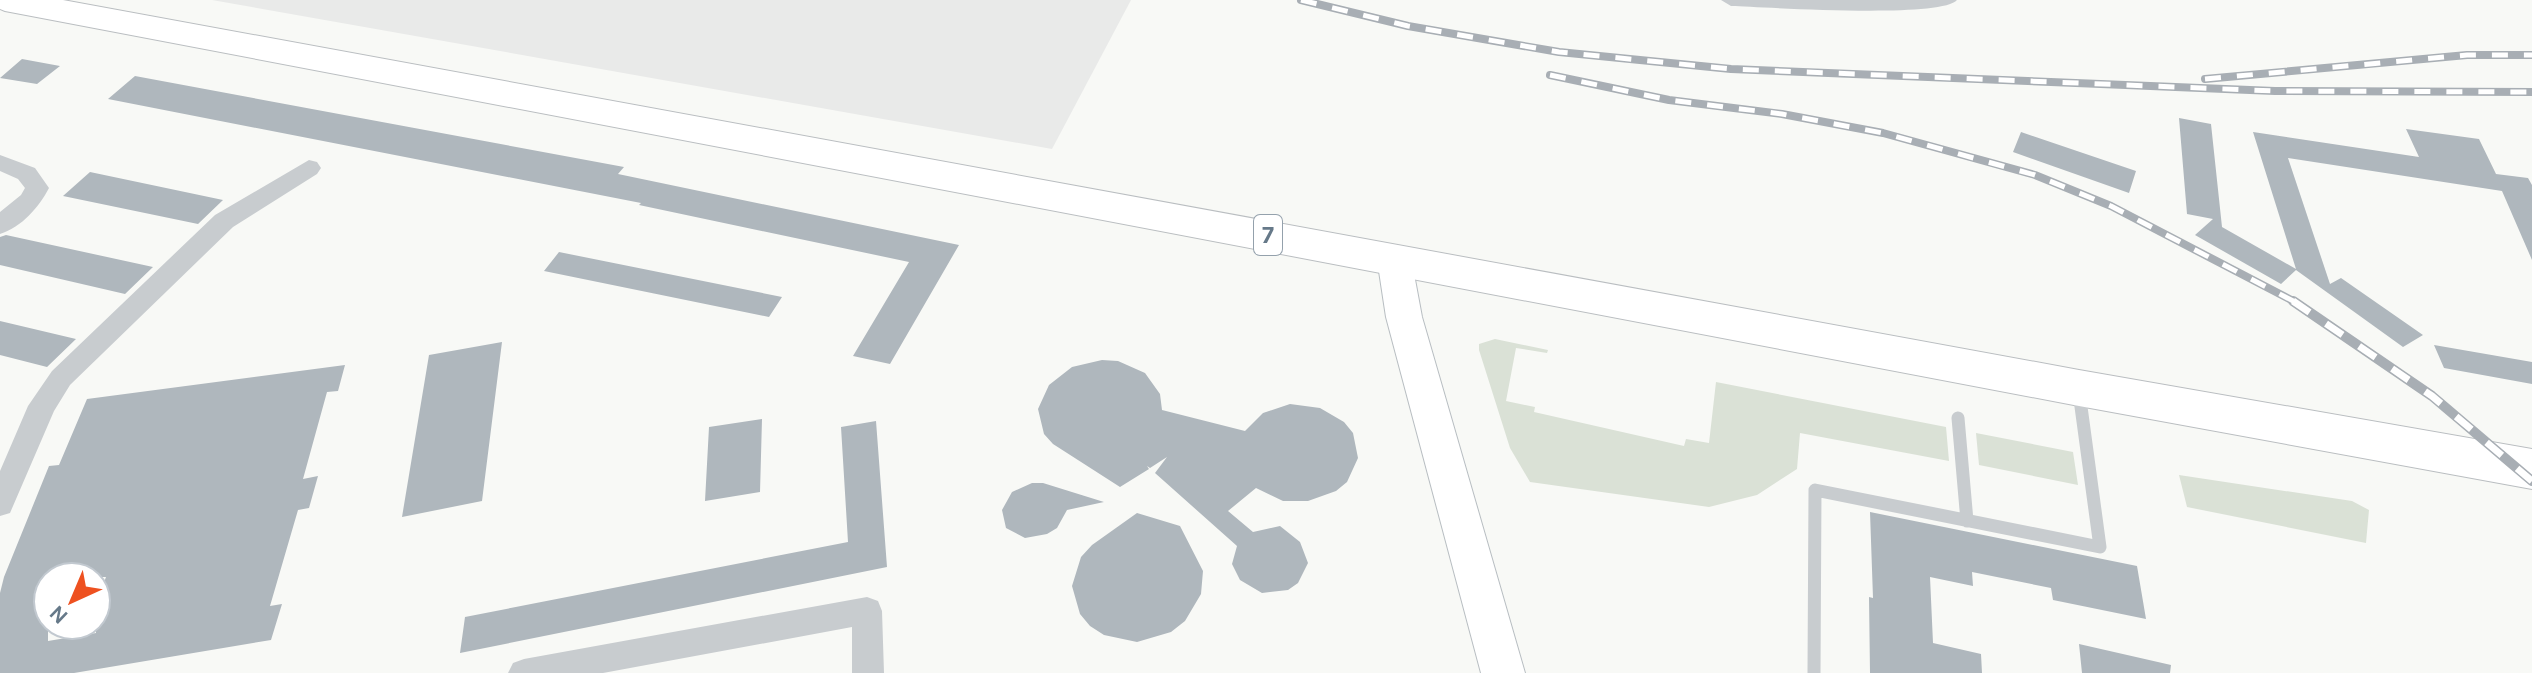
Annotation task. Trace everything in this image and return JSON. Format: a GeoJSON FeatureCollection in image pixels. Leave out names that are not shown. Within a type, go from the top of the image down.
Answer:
{"type":"FeatureCollection","features":[{"type":"Feature","properties":{"kind":"highway","name":"7"},"geometry":{"type":"LineString","coordinates":[[5,0],[2079,388],[2532,469]]}},
{"type":"Feature","properties":{"kind":"street"},"geometry":{"type":"LineString","coordinates":[[1731,0],[1910,5],[1947,0]]}},
{"type":"Feature","properties":{"kind":"street"},"geometry":{"type":"LineString","coordinates":[[0,163],[20,168],[37,188],[30,201],[0,225]]}},
{"type":"Feature","properties":{"kind":"street"},"geometry":{"type":"LineString","coordinates":[[0,504],[42,406],[61,378],[224,221],[309,168]]}},
{"type":"Feature","properties":{"kind":"street"},"geometry":{"type":"LineString","coordinates":[[1394,258],[1404,317],[1503,672]]}},
{"type":"Feature","properties":{"kind":"street"},"geometry":{"type":"LineString","coordinates":[[524,673],[867,611],[868,673]]}},
{"type":"Feature","properties":{"kind":"lane"},"geometry":{"type":"LineString","coordinates":[[1814,673],[1815,490],[2100,547],[2079,388]]}},
{"type":"Feature","properties":{"kind":"lane"},"geometry":{"type":"LineString","coordinates":[[1958,418],[1967,521]]}},
{"type":"Feature","properties":{"kind":"shaded area"},"geometry":{"type":"Polygon","coordinates":[[[212,0],[1131,0],[1052,149],[212,0]]]}},
{"type":"Feature","properties":{"kind":"shaded area"},"geometry":{"type":"Polygon","coordinates":[[[1495,339],[1548,350],[1547,353],[1516,348],[1506,401],[1535,407],[1534,412],[1684,446],[1686,439],[1709,443],[1716,382],[1946,427],[1949,461],[1800,433],[1797,469],[1757,495],[1709,507],[1530,482],[1510,448],[1479,350],[1479,344],[1495,339]]]}},
{"type":"Feature","properties":{"kind":"shaded area"},"geometry":{"type":"Polygon","coordinates":[[[1976,433],[2073,452],[2078,485],[1979,465],[1976,433]]]}},
{"type":"Feature","properties":{"kind":"shaded area"},"geometry":{"type":"Polygon","coordinates":[[[2179,475],[2352,501],[2369,510],[2366,543],[2187,507],[2179,475]]]}},
{"type":"Feature","properties":{"kind":"building"},"geometry":{"type":"Polygon","coordinates":[[[22,59],[60,66],[37,84],[0,78],[22,59]]]}},
{"type":"Feature","properties":{"kind":"building"},"geometry":{"type":"Polygon","coordinates":[[[135,76],[624,167],[618,174],[959,245],[890,364],[853,356],[909,262],[639,205],[641,203],[108,99],[135,76]]]}},
{"type":"Feature","properties":{"kind":"building"},"geometry":{"type":"Polygon","coordinates":[[[2179,118],[2211,124],[2222,227],[2296,269],[2253,132],[2419,157],[2406,129],[2479,139],[2496,174],[2528,178],[2532,185],[2532,260],[2502,191],[2288,158],[2330,284],[2341,278],[2423,335],[2403,347],[2296,270],[2281,284],[2195,235],[2213,219],[2187,214],[2179,118]]]}},
{"type":"Feature","properties":{"kind":"building"},"geometry":{"type":"Polygon","coordinates":[[[2021,132],[2136,171],[2129,193],[2013,152],[2021,132]]]}},
{"type":"Feature","properties":{"kind":"building"},"geometry":{"type":"Polygon","coordinates":[[[90,172],[223,200],[198,224],[63,196],[90,172]]]}},
{"type":"Feature","properties":{"kind":"building"},"geometry":{"type":"Polygon","coordinates":[[[6,235],[153,267],[125,294],[0,265],[0,237],[6,235]]]}},
{"type":"Feature","properties":{"kind":"building"},"geometry":{"type":"Polygon","coordinates":[[[559,252],[782,297],[769,317],[544,271],[559,252]]]}},
{"type":"Feature","properties":{"kind":"building"},"geometry":{"type":"Polygon","coordinates":[[[0,321],[76,339],[47,367],[0,355],[0,321]]]}},
{"type":"Feature","properties":{"kind":"building"},"geometry":{"type":"Polygon","coordinates":[[[502,342],[482,501],[402,517],[429,355],[502,342]]]}},
{"type":"Feature","properties":{"kind":"building"},"geometry":{"type":"Polygon","coordinates":[[[2434,345],[2532,362],[2532,384],[2444,368],[2434,345]]]}},
{"type":"Feature","properties":{"kind":"building"},"geometry":{"type":"Polygon","coordinates":[[[1102,360],[1118,361],[1145,373],[1160,394],[1162,410],[1245,431],[1263,413],[1290,404],[1320,408],[1344,422],[1353,433],[1358,458],[1347,482],[1336,491],[1308,501],[1283,501],[1256,488],[1228,511],[1253,532],[1280,526],[1300,542],[1308,563],[1298,583],[1288,590],[1262,593],[1240,580],[1232,564],[1237,546],[1155,473],[1167,457],[1150,468],[1147,466],[1149,469],[1120,487],[1053,444],[1044,434],[1038,409],[1049,385],[1072,367],[1102,360]]]}},
{"type":"Feature","properties":{"kind":"building"},"geometry":{"type":"Polygon","coordinates":[[[345,365],[338,391],[327,392],[303,479],[318,476],[309,508],[298,510],[270,606],[282,604],[271,640],[74,673],[0,673],[0,593],[4,577],[49,466],[59,465],[87,399],[345,365]]]}},
{"type":"Feature","properties":{"kind":"building"},"geometry":{"type":"Polygon","coordinates":[[[762,419],[760,492],[705,501],[709,427],[762,419]]]}},
{"type":"Feature","properties":{"kind":"building"},"geometry":{"type":"Polygon","coordinates":[[[876,421],[887,567],[460,653],[465,617],[848,542],[841,427],[876,421]]]}},
{"type":"Feature","properties":{"kind":"building"},"geometry":{"type":"Polygon","coordinates":[[[1032,483],[1043,483],[1104,502],[1067,510],[1057,528],[1047,534],[1025,538],[1006,528],[1002,510],[1012,492],[1032,483]]]}},
{"type":"Feature","properties":{"kind":"building"},"geometry":{"type":"Polygon","coordinates":[[[1870,512],[2137,566],[2146,619],[2053,600],[2051,588],[1972,572],[1973,586],[1930,577],[1933,643],[1981,654],[1982,673],[1870,673],[1869,597],[1873,598],[1870,512]]]}},
{"type":"Feature","properties":{"kind":"building"},"geometry":{"type":"Polygon","coordinates":[[[1137,513],[1180,526],[1203,571],[1201,594],[1185,621],[1171,632],[1137,642],[1104,635],[1090,626],[1080,614],[1072,586],[1081,557],[1092,545],[1137,513]]]}},
{"type":"Feature","properties":{"kind":"building"},"geometry":{"type":"Polygon","coordinates":[[[2079,644],[2171,665],[2170,673],[2082,673],[2079,644]]]}},
{"type":"Feature","properties":{"kind":"railway"},"geometry":{"type":"LineString","coordinates":[[1301,0],[1408,26],[1559,52],[1731,69],[2275,91],[2532,92]]}},
{"type":"Feature","properties":{"kind":"railway"},"geometry":{"type":"LineString","coordinates":[[2205,79],[2467,55],[2532,55]]}},
{"type":"Feature","properties":{"kind":"railway"},"geometry":{"type":"LineString","coordinates":[[1550,75],[1669,100],[1782,114],[1883,133],[2035,175],[2111,206],[2297,303]]}},
{"type":"Feature","properties":{"kind":"railway"},"geometry":{"type":"LineString","coordinates":[[2293,301],[2432,396],[2532,481]]}}]}
